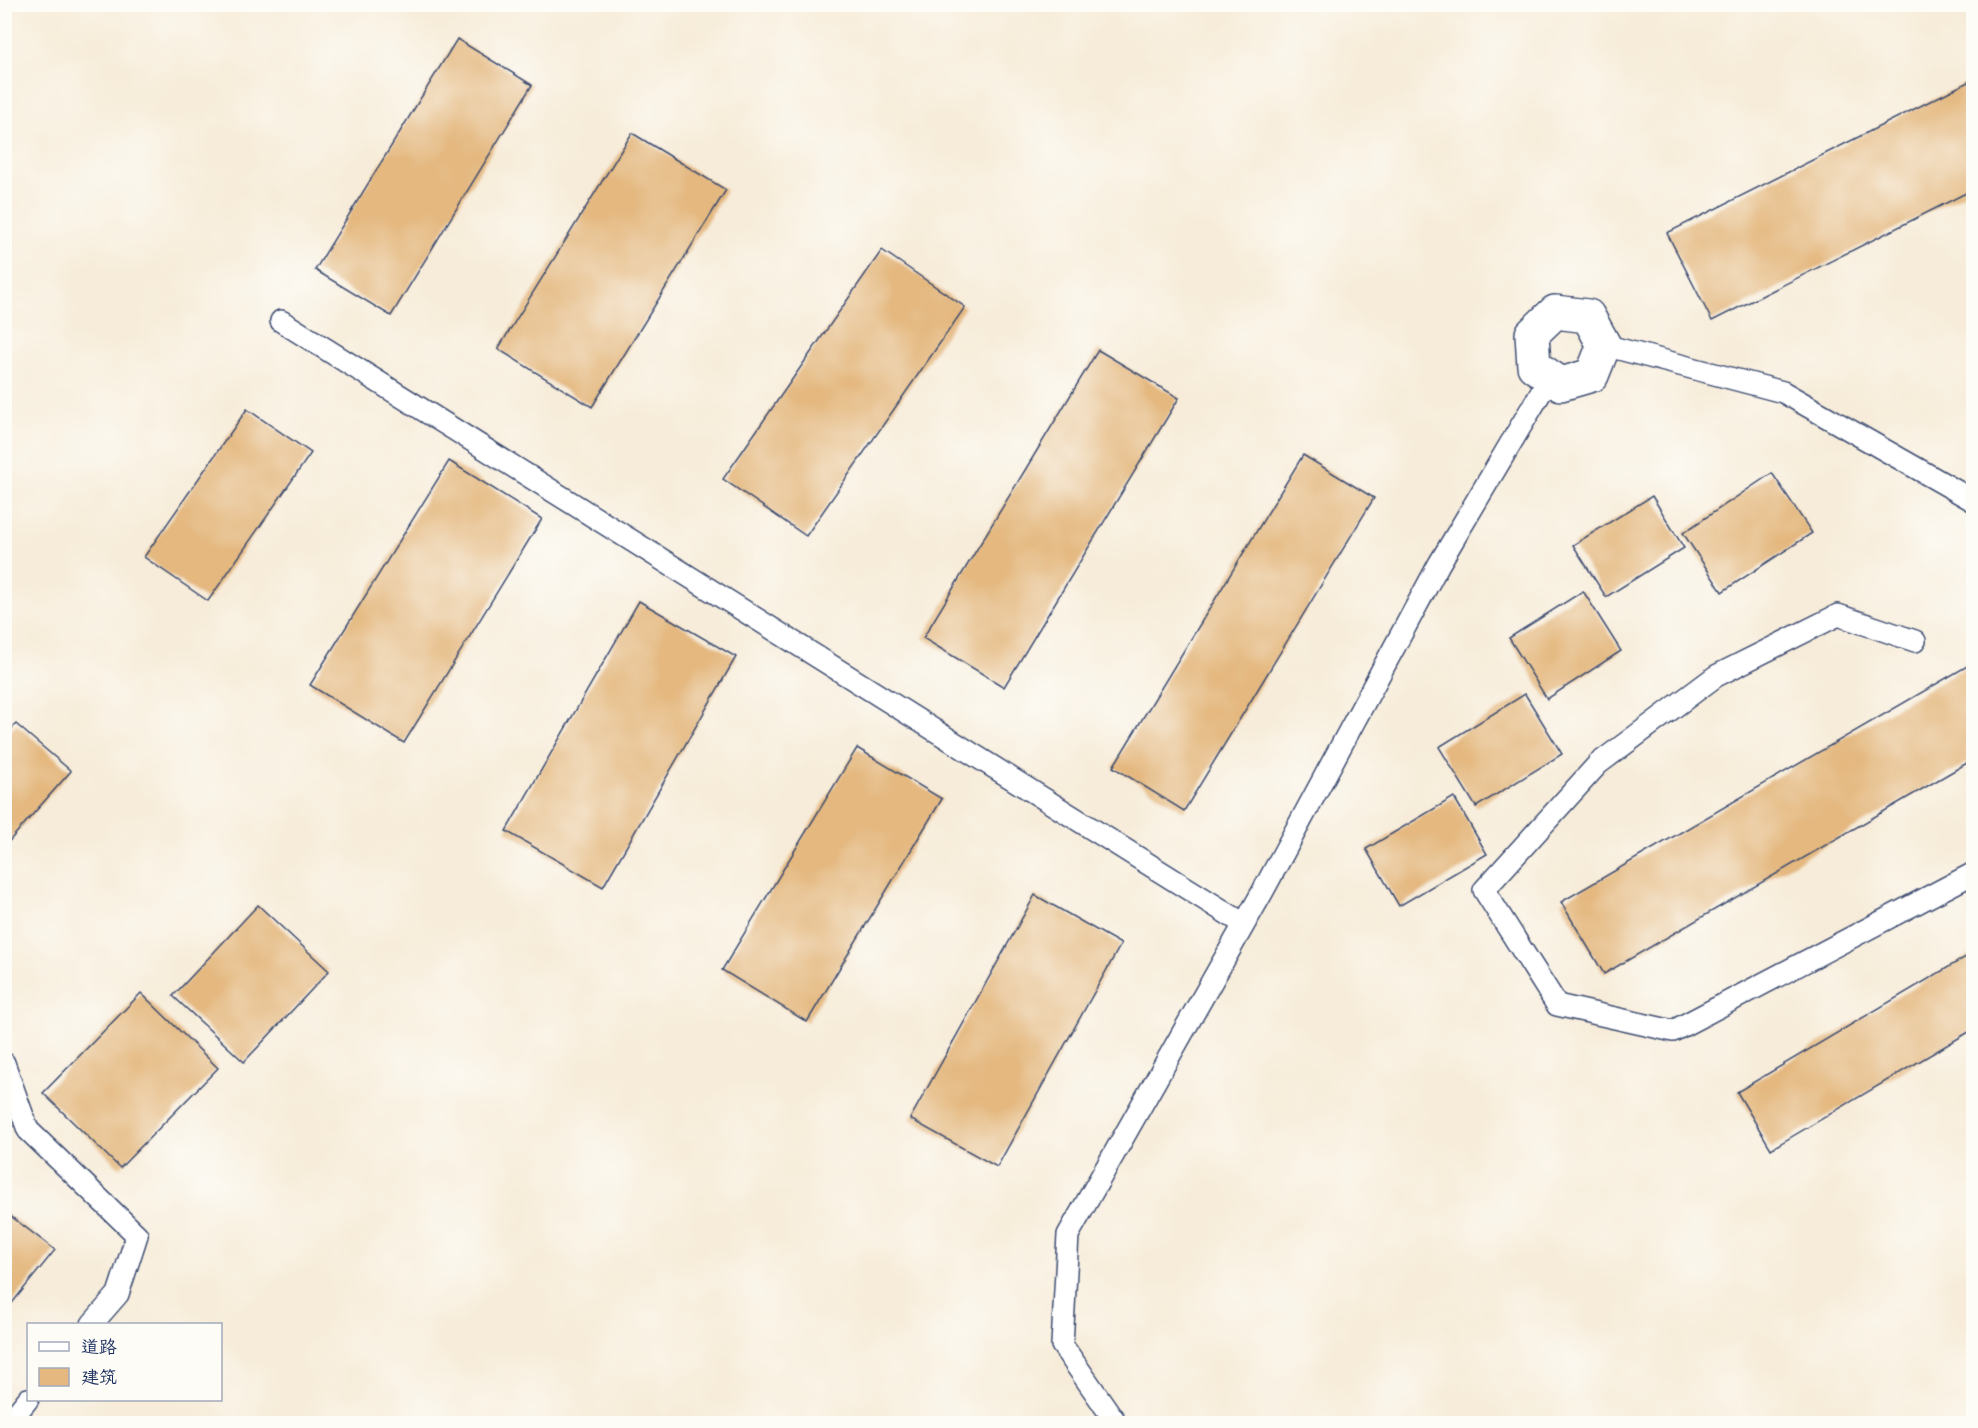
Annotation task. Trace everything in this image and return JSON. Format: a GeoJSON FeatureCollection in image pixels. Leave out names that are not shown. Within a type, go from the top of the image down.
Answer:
{"type":"FeatureCollection","features":[{"type":"Feature","properties":{"kind":"street"},"geometry":{"type":"LineString","coordinates":[[1555,312],[1588,316],[1604,345],[1592,375],[1561,384],[1534,366],[1532,334],[1555,312]]}},
{"type":"Feature","properties":{"kind":"lane"},"geometry":{"type":"LineString","coordinates":[[281,321],[1244,924]]}},
{"type":"Feature","properties":{"kind":"lane"},"geometry":{"type":"LineString","coordinates":[[1604,345],[1783,392],[1974,501]]}},
{"type":"Feature","properties":{"kind":"lane"},"geometry":{"type":"LineString","coordinates":[[1117,1424],[1062,1345],[1068,1235],[1244,924],[1439,564],[1550,377]]}},
{"type":"Feature","properties":{"kind":"lane"},"geometry":{"type":"LineString","coordinates":[[1915,641],[1838,615],[1716,676],[1598,764],[1484,890],[1557,1005],[1673,1031],[1974,873]]}},
{"type":"Feature","properties":{"kind":"lane"},"geometry":{"type":"LineString","coordinates":[[4,1063],[28,1130],[138,1235],[118,1294],[93,1323]]}},
{"type":"Feature","properties":{"kind":"lane"},"geometry":{"type":"LineString","coordinates":[[8,1424],[27,1400]]}},
{"type":"Feature","properties":{"kind":"building"},"geometry":{"type":"Polygon","coordinates":[[[457,39],[532,85],[391,316],[315,270],[457,39]]]}},
{"type":"Feature","properties":{"kind":"building"},"geometry":{"type":"Polygon","coordinates":[[[1974,79],[1974,189],[1712,321],[1667,233],[1974,79]]]}},
{"type":"Feature","properties":{"kind":"building"},"geometry":{"type":"Polygon","coordinates":[[[632,133],[726,190],[592,407],[498,349],[632,133]]]}},
{"type":"Feature","properties":{"kind":"building"},"geometry":{"type":"Polygon","coordinates":[[[882,250],[965,307],[806,536],[723,479],[882,250]]]}},
{"type":"Feature","properties":{"kind":"building"},"geometry":{"type":"Polygon","coordinates":[[[1098,350],[1179,398],[1004,687],[923,638],[1098,350]]]}},
{"type":"Feature","properties":{"kind":"building"},"geometry":{"type":"Polygon","coordinates":[[[247,409],[311,453],[208,601],[144,557],[247,409]]]}},
{"type":"Feature","properties":{"kind":"building"},"geometry":{"type":"Polygon","coordinates":[[[1303,455],[1374,498],[1184,811],[1113,767],[1303,455]]]}},
{"type":"Feature","properties":{"kind":"building"},"geometry":{"type":"Polygon","coordinates":[[[449,461],[542,519],[404,743],[310,685],[449,461]]]}},
{"type":"Feature","properties":{"kind":"building"},"geometry":{"type":"Polygon","coordinates":[[[1772,473],[1812,533],[1722,592],[1683,533],[1772,473]]]}},
{"type":"Feature","properties":{"kind":"building"},"geometry":{"type":"Polygon","coordinates":[[[1652,496],[1684,548],[1606,597],[1573,545],[1652,496]]]}},
{"type":"Feature","properties":{"kind":"building"},"geometry":{"type":"Polygon","coordinates":[[[1583,591],[1621,651],[1547,699],[1509,638],[1583,591]]]}},
{"type":"Feature","properties":{"kind":"building"},"geometry":{"type":"Polygon","coordinates":[[[639,601],[736,657],[603,887],[506,831],[639,601]]]}},
{"type":"Feature","properties":{"kind":"building"},"geometry":{"type":"Polygon","coordinates":[[[1974,662],[1974,759],[1604,974],[1561,902],[1974,662]]]}},
{"type":"Feature","properties":{"kind":"building"},"geometry":{"type":"Polygon","coordinates":[[[1525,694],[1562,754],[1476,807],[1439,747],[1525,694]]]}},
{"type":"Feature","properties":{"kind":"building"},"geometry":{"type":"Polygon","coordinates":[[[16,724],[71,771],[4,847],[4,737],[16,724]]]}},
{"type":"Feature","properties":{"kind":"building"},"geometry":{"type":"Polygon","coordinates":[[[857,748],[942,799],[807,1022],[722,970],[857,748]]]}},
{"type":"Feature","properties":{"kind":"building"},"geometry":{"type":"Polygon","coordinates":[[[1454,797],[1487,854],[1399,906],[1366,849],[1454,797]]]}},
{"type":"Feature","properties":{"kind":"building"},"geometry":{"type":"Polygon","coordinates":[[[1035,895],[1121,944],[997,1167],[910,1119],[1035,895]]]}},
{"type":"Feature","properties":{"kind":"building"},"geometry":{"type":"Polygon","coordinates":[[[258,905],[329,971],[244,1062],[173,996],[258,905]]]}},
{"type":"Feature","properties":{"kind":"building"},"geometry":{"type":"Polygon","coordinates":[[[1974,952],[1974,1029],[1771,1149],[1737,1092],[1974,952]]]}},
{"type":"Feature","properties":{"kind":"building"},"geometry":{"type":"Polygon","coordinates":[[[141,993],[218,1068],[120,1168],[43,1093],[141,993]]]}},
{"type":"Feature","properties":{"kind":"building"},"geometry":{"type":"Polygon","coordinates":[[[4,1211],[55,1250],[4,1313],[4,1211]]]}}]}
